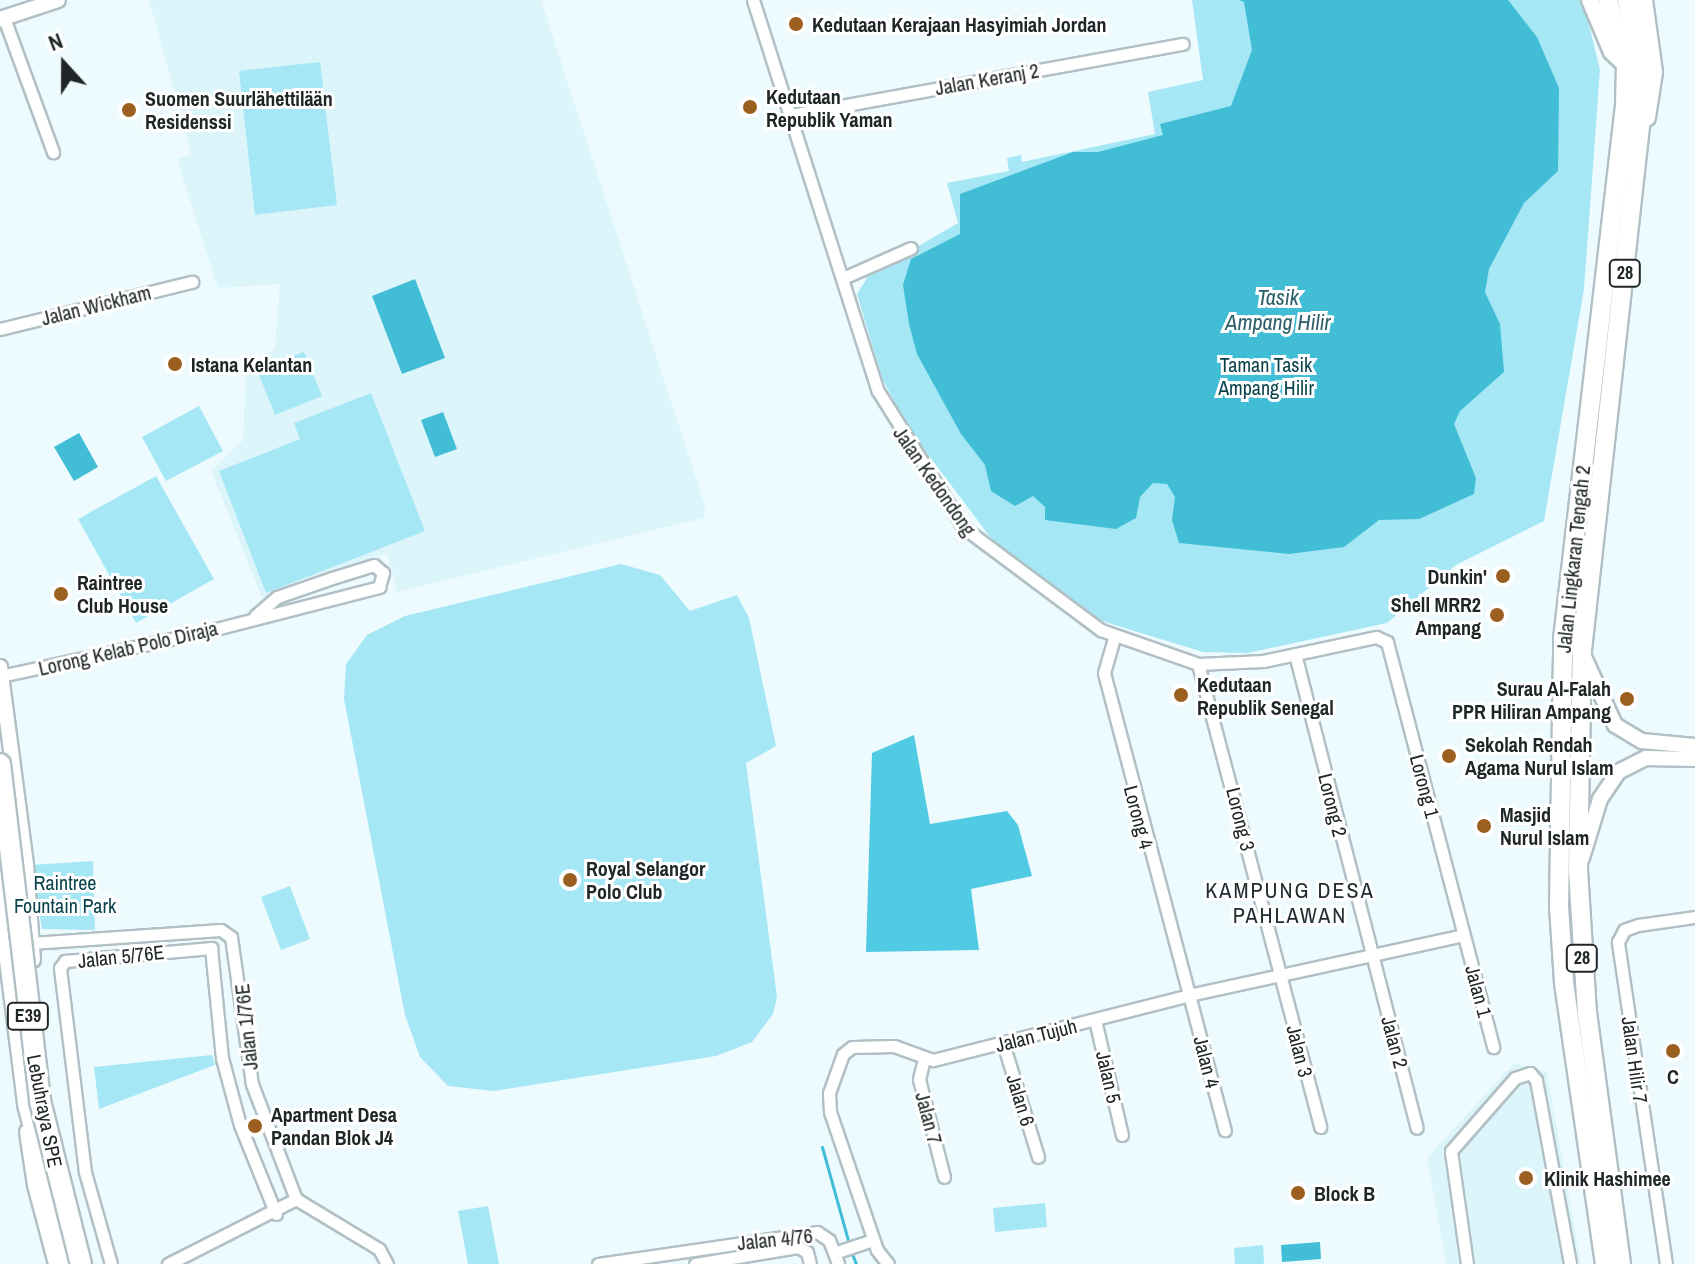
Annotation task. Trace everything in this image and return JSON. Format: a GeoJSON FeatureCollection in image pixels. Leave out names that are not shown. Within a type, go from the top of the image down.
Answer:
{"type":"FeatureCollection","features":[{"type":"Feature","properties":{"kind":"highway","name":"Jalan Lingkaran Tengah 2"},"geometry":{"type":"LineString","coordinates":[[1605,1264],[1564,982],[1559,778],[1563,639],[1626,65],[1608,0]]}},
{"type":"Feature","properties":{"kind":"highway","name":"Jalan Lingkaran Tengah 2"},"geometry":{"type":"LineString","coordinates":[[1621,1264],[1585,1002],[1578,870],[1582,650],[1638,151],[1642,62],[1627,0]]}},
{"type":"Feature","properties":{"kind":"highway","name":"Lebuhraya SPE"},"geometry":{"type":"LineString","coordinates":[[0,764],[40,1101],[81,1264]]}},
{"type":"Feature","properties":{"kind":"highway","name":"Lebuhraya SPE"},"geometry":{"type":"LineString","coordinates":[[0,881],[28,1104],[69,1264]]}},
{"type":"Feature","properties":{"kind":"main road"},"geometry":{"type":"LineString","coordinates":[[1590,0],[1612,52],[1626,65]]}},
{"type":"Feature","properties":{"kind":"main road"},"geometry":{"type":"LineString","coordinates":[[1638,151],[1654,72],[1644,0]]}},
{"type":"Feature","properties":{"kind":"street"},"geometry":{"type":"LineString","coordinates":[[53,152],[2,19],[58,0]]}},
{"type":"Feature","properties":{"kind":"street","name":"Jalan Kedondong"},"geometry":{"type":"LineString","coordinates":[[753,0],[885,405],[964,528],[994,556],[1114,638],[1198,664],[1295,654],[1384,638]]}},
{"type":"Feature","properties":{"kind":"street","name":"Jalan Keranj 2"},"geometry":{"type":"LineString","coordinates":[[791,115],[1183,44]]}},
{"type":"Feature","properties":{"kind":"street"},"geometry":{"type":"LineString","coordinates":[[843,278],[911,248]]}},
{"type":"Feature","properties":{"kind":"street","name":"Jalan Wickham"},"geometry":{"type":"LineString","coordinates":[[0,329],[192,282]]}},
{"type":"Feature","properties":{"kind":"street","name":"Lorong Kelab Polo Diraja"},"geometry":{"type":"LineString","coordinates":[[1,672],[255,616],[379,587],[383,573],[374,565],[277,597],[255,616]]}},
{"type":"Feature","properties":{"kind":"street","name":"Lorong 4"},"geometry":{"type":"LineString","coordinates":[[1114,638],[1104,673],[1189,995]]}},
{"type":"Feature","properties":{"kind":"street","name":"Lorong 1"},"geometry":{"type":"LineString","coordinates":[[1384,638],[1464,935]]}},
{"type":"Feature","properties":{"kind":"street"},"geometry":{"type":"LineString","coordinates":[[1582,650],[1598,698],[1615,725],[1642,741],[1695,746]]}},
{"type":"Feature","properties":{"kind":"street","name":"Lorong 2"},"geometry":{"type":"LineString","coordinates":[[1295,654],[1372,956]]}},
{"type":"Feature","properties":{"kind":"street","name":"Lorong 3"},"geometry":{"type":"LineString","coordinates":[[1198,664],[1281,975]]}},
{"type":"Feature","properties":{"kind":"street"},"geometry":{"type":"LineString","coordinates":[[1,672],[44,1076],[81,1264]]}},
{"type":"Feature","properties":{"kind":"street"},"geometry":{"type":"LineString","coordinates":[[1578,870],[1600,799],[1618,772],[1646,758],[1695,759]]}},
{"type":"Feature","properties":{"kind":"street"},"geometry":{"type":"LineString","coordinates":[[0,915],[4,980],[35,1185],[56,1264]]}},
{"type":"Feature","properties":{"kind":"street","name":"Jalan Hilir 7"},"geometry":{"type":"LineString","coordinates":[[1666,1264],[1618,942],[1624,930],[1638,925],[1695,917]]}},
{"type":"Feature","properties":{"kind":"street","name":"Jalan 1/76E"},"geometry":{"type":"LineString","coordinates":[[31,943],[221,930],[231,937],[252,1084],[296,1199]]}},
{"type":"Feature","properties":{"kind":"street","name":"Jalan Tujuh"},"geometry":{"type":"LineString","coordinates":[[924,1059],[1003,1043],[1189,995],[1464,935]]}},
{"type":"Feature","properties":{"kind":"street","name":"Jalan 1"},"geometry":{"type":"LineString","coordinates":[[1464,935],[1493,1047]]}},
{"type":"Feature","properties":{"kind":"street","name":"Jalan 5/76E"},"geometry":{"type":"LineString","coordinates":[[111,1264],[85,1172],[61,963],[210,947],[222,1058],[237,1115],[276,1214]]}},
{"type":"Feature","properties":{"kind":"street","name":"Jalan 2"},"geometry":{"type":"LineString","coordinates":[[1372,956],[1417,1128]]}},
{"type":"Feature","properties":{"kind":"street","name":"Jalan 3"},"geometry":{"type":"LineString","coordinates":[[1281,975],[1320,1127]]}},
{"type":"Feature","properties":{"kind":"street","name":"Jalan 4"},"geometry":{"type":"LineString","coordinates":[[1189,995],[1225,1130]]}},
{"type":"Feature","properties":{"kind":"street","name":"Jalan 5"},"geometry":{"type":"LineString","coordinates":[[1095,1020],[1122,1135]]}},
{"type":"Feature","properties":{"kind":"street","name":"Jalan 6"},"geometry":{"type":"LineString","coordinates":[[1003,1043],[1038,1157]]}},
{"type":"Feature","properties":{"kind":"street"},"geometry":{"type":"LineString","coordinates":[[888,1264],[868,1242],[834,1126],[829,1093],[843,1054],[852,1047],[894,1046],[924,1059]]}},
{"type":"Feature","properties":{"kind":"street","name":"Jalan 7"},"geometry":{"type":"LineString","coordinates":[[924,1059],[919,1079],[944,1177]]}},
{"type":"Feature","properties":{"kind":"street"},"geometry":{"type":"LineString","coordinates":[[1467,1264],[1451,1151],[1515,1078],[1530,1073],[1536,1080],[1570,1264]]}},
{"type":"Feature","properties":{"kind":"street"},"geometry":{"type":"LineString","coordinates":[[168,1264],[276,1214],[296,1199],[379,1249],[387,1264]]}},
{"type":"Feature","properties":{"kind":"street","name":"Jalan 4/76"},"geometry":{"type":"LineString","coordinates":[[598,1264],[817,1232],[836,1259]]}},
{"type":"Feature","properties":{"kind":"street"},"geometry":{"type":"LineString","coordinates":[[836,1259],[847,1249],[868,1242]]}},
{"type":"Feature","properties":{"kind":"street"},"geometry":{"type":"LineString","coordinates":[[695,1264],[798,1247],[807,1252],[810,1264]]}},
{"type":"Feature","properties":{"kind":"shaded area"},"geometry":{"type":"Polygon","coordinates":[[[149,0],[541,0],[706,509],[704,518],[397,592],[387,553],[262,598],[211,471],[243,440],[246,368],[275,348],[280,284],[218,288],[177,160],[191,153],[149,0]]]}},
{"type":"Feature","properties":{"kind":"shaded area"},"geometry":{"type":"Polygon","coordinates":[[[914,735],[930,824],[1007,811],[1018,825],[1032,876],[971,889],[979,950],[866,952],[872,753],[914,735]]]}},
{"type":"Feature","properties":{"kind":"shaded area"},"geometry":{"type":"Polygon","coordinates":[[[1514,1063],[1547,1072],[1581,1264],[1446,1264],[1427,1158],[1514,1063]]]}},
{"type":"Feature","properties":{"kind":"green space","name":"Tasik Ampang Hilir"},"geometry":{"type":"Polygon","coordinates":[[[1192,0],[1583,0],[1600,70],[1584,289],[1544,521],[1456,565],[1387,623],[1248,653],[1203,652],[1102,621],[997,546],[908,428],[882,378],[857,294],[869,275],[958,223],[947,183],[1009,171],[1007,158],[1021,155],[1022,162],[1155,134],[1148,92],[1203,80],[1192,0]]]}},
{"type":"Feature","properties":{"kind":"green space"},"geometry":{"type":"Polygon","coordinates":[[[320,62],[337,205],[255,215],[239,71],[320,62]]]}},
{"type":"Feature","properties":{"kind":"green space"},"geometry":{"type":"Polygon","coordinates":[[[304,352],[322,396],[275,415],[257,370],[304,352]]]}},
{"type":"Feature","properties":{"kind":"green space"},"geometry":{"type":"Polygon","coordinates":[[[371,393],[425,531],[266,593],[219,471],[300,439],[294,423],[371,393]]]}},
{"type":"Feature","properties":{"kind":"green space"},"geometry":{"type":"Polygon","coordinates":[[[199,406],[223,451],[166,481],[142,437],[199,406]]]}},
{"type":"Feature","properties":{"kind":"green space"},"geometry":{"type":"Polygon","coordinates":[[[156,476],[214,579],[136,623],[78,519],[156,476]]]}},
{"type":"Feature","properties":{"kind":"green space","name":"Royal Selangor Polo Club"},"geometry":{"type":"Polygon","coordinates":[[[621,564],[660,575],[690,611],[737,595],[749,618],[776,746],[746,763],[777,997],[773,1014],[752,1042],[716,1056],[494,1091],[448,1086],[420,1057],[405,1015],[344,699],[346,664],[367,635],[405,616],[621,564]]]}},
{"type":"Feature","properties":{"kind":"green space","name":"Raintree Fountain Park"},"geometry":{"type":"Polygon","coordinates":[[[93,861],[95,930],[42,929],[31,865],[93,861]]]}},
{"type":"Feature","properties":{"kind":"green space"},"geometry":{"type":"Polygon","coordinates":[[[290,886],[310,939],[281,950],[261,897],[290,886]]]}},
{"type":"Feature","properties":{"kind":"green space"},"geometry":{"type":"Polygon","coordinates":[[[212,1055],[215,1065],[99,1109],[94,1067],[212,1055]]]}},
{"type":"Feature","properties":{"kind":"green space"},"geometry":{"type":"Polygon","coordinates":[[[1045,1203],[1047,1227],[995,1232],[993,1208],[1045,1203]]]}},
{"type":"Feature","properties":{"kind":"green space"},"geometry":{"type":"Polygon","coordinates":[[[488,1206],[499,1264],[468,1264],[458,1211],[488,1206]]]}},
{"type":"Feature","properties":{"kind":"green space"},"geometry":{"type":"Polygon","coordinates":[[[1263,1245],[1264,1264],[1235,1264],[1234,1248],[1263,1245]]]}},
{"type":"Feature","properties":{"kind":"water","name":"Tasik Ampang Hilir"},"geometry":{"type":"Polygon","coordinates":[[[1239,0],[1508,0],[1537,37],[1559,88],[1558,171],[1524,203],[1489,269],[1485,292],[1500,324],[1504,372],[1460,411],[1454,424],[1476,478],[1474,494],[1419,519],[1379,520],[1344,547],[1289,554],[1179,543],[1172,520],[1175,497],[1167,484],[1153,483],[1140,497],[1136,518],[1116,529],[1045,520],[1045,507],[1033,496],[1015,506],[991,491],[985,465],[961,434],[917,354],[909,324],[903,285],[911,259],[960,234],[960,194],[1073,152],[1098,152],[1163,135],[1160,124],[1231,106],[1252,50],[1244,2],[1239,0]]]}},
{"type":"Feature","properties":{"kind":"water"},"geometry":{"type":"Polygon","coordinates":[[[415,279],[445,358],[402,374],[372,296],[415,279]]]}},
{"type":"Feature","properties":{"kind":"water"},"geometry":{"type":"Polygon","coordinates":[[[443,412],[457,449],[435,457],[421,420],[443,412]]]}},
{"type":"Feature","properties":{"kind":"water"},"geometry":{"type":"Polygon","coordinates":[[[79,433],[98,467],[74,481],[54,447],[79,433]]]}},
{"type":"Feature","properties":{"kind":"water"},"geometry":{"type":"Polygon","coordinates":[[[1320,1242],[1321,1259],[1282,1262],[1281,1245],[1320,1242]]]}},
{"type":"Feature","properties":{"kind":"waterway"},"geometry":{"type":"LineString","coordinates":[[822,1147],[849,1244]]}},
{"type":"Feature","properties":{"kind":"waterway"},"geometry":{"type":"LineString","coordinates":[[851,1251],[856,1264]]}},
{"type":"Feature","properties":{"kind":"place","name":"Kedutaan Kerajaan Hasyimiah Jordan"},"geometry":{"type":"Point","coordinates":[796,24]}},
{"type":"Feature","properties":{"kind":"place","name":"Kedutaan Republik Yaman"},"geometry":{"type":"Point","coordinates":[750,107]}},
{"type":"Feature","properties":{"kind":"place","name":"Suomen Suurlähettilään Residenssi"},"geometry":{"type":"Point","coordinates":[129,110]}},
{"type":"Feature","properties":{"kind":"place","name":"Istana Kelantan"},"geometry":{"type":"Point","coordinates":[175,364]}},
{"type":"Feature","properties":{"kind":"place","name":"Dunkin'"},"geometry":{"type":"Point","coordinates":[1503,576]}},
{"type":"Feature","properties":{"kind":"place","name":"Raintree Club House"},"geometry":{"type":"Point","coordinates":[61,594]}},
{"type":"Feature","properties":{"kind":"place","name":"Shell MRR2 Ampang"},"geometry":{"type":"Point","coordinates":[1497,615]}},
{"type":"Feature","properties":{"kind":"place","name":"Kedutaan Republik Senegal"},"geometry":{"type":"Point","coordinates":[1181,695]}},
{"type":"Feature","properties":{"kind":"place","name":"Surau Al-Falah PPR Hiliran Ampang"},"geometry":{"type":"Point","coordinates":[1627,699]}},
{"type":"Feature","properties":{"kind":"place","name":"Sekolah Rendah Agama Nurul Islam"},"geometry":{"type":"Point","coordinates":[1449,756]}},
{"type":"Feature","properties":{"kind":"place","name":"Masjid Nurul Islam"},"geometry":{"type":"Point","coordinates":[1484,826]}},
{"type":"Feature","properties":{"kind":"place","name":"Royal Selangor Polo Club"},"geometry":{"type":"Point","coordinates":[570,880]}},
{"type":"Feature","properties":{"kind":"place","name":"C"},"geometry":{"type":"Point","coordinates":[1673,1051]}},
{"type":"Feature","properties":{"kind":"place","name":"Apartment Desa Pandan Blok J4"},"geometry":{"type":"Point","coordinates":[255,1126]}},
{"type":"Feature","properties":{"kind":"place","name":"Klinik Hashimee"},"geometry":{"type":"Point","coordinates":[1526,1178]}},
{"type":"Feature","properties":{"kind":"place","name":"Block B"},"geometry":{"type":"Point","coordinates":[1298,1193]}},
{"type":"Feature","properties":{"kind":"district","name":"KAMPUNG DESA PAHLAWAN"},"geometry":{"type":"Point","coordinates":[1290,902]}},
{"type":"Feature","properties":{"kind":"park label","name":"Taman Tasik Ampang Hilir"},"geometry":{"type":"Point","coordinates":[1266,376]}}]}
